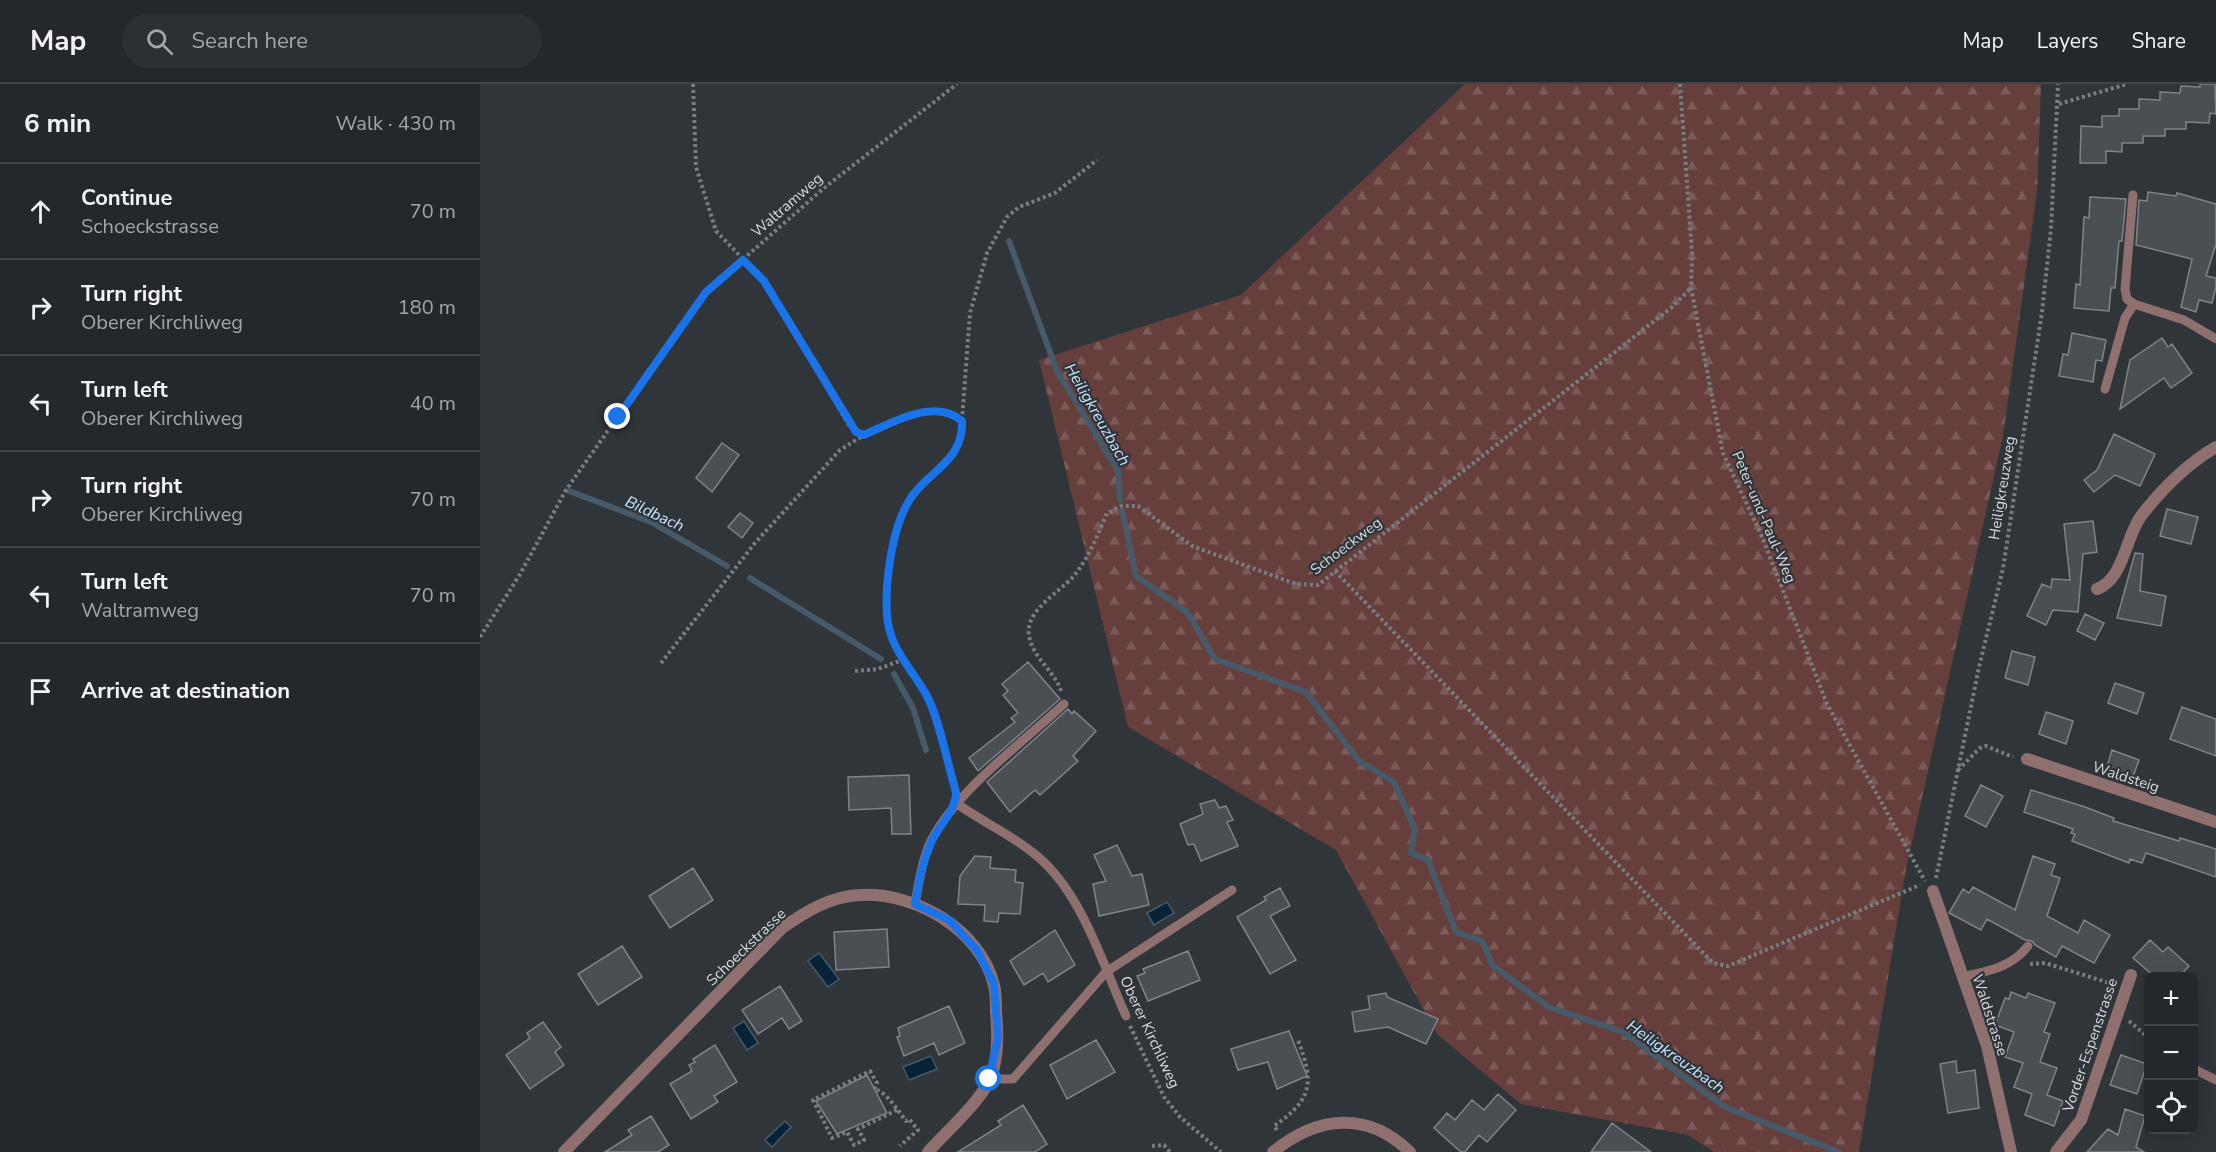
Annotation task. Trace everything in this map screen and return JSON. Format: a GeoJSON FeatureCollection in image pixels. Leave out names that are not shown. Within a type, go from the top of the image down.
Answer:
{"type":"FeatureCollection","features":[{"type":"Feature","properties":{"kind":"street"},"geometry":{"type":"LineString","coordinates":[[2097,589],[2113,579],[2139,519],[2154,500],[2183,470],[2216,447]]}},
{"type":"Feature","properties":{"kind":"street","name":"Waldsteig"},"geometry":{"type":"LineString","coordinates":[[2027,759],[2216,822]]}},
{"type":"Feature","properties":{"kind":"street","name":"Waldstrasse"},"geometry":{"type":"LineString","coordinates":[[1929,887],[1987,1046],[2011,1152]]}},
{"type":"Feature","properties":{"kind":"street","name":"Schoeckstrasse"},"geometry":{"type":"LineString","coordinates":[[564,1152],[782,928],[807,910],[836,899],[859,895],[884,896],[915,904],[949,920],[977,950],[994,984],[998,1038],[989,1079],[965,1111],[928,1152]]}},
{"type":"Feature","properties":{"kind":"street","name":"Vorder-Espenstrasse"},"geometry":{"type":"LineString","coordinates":[[2056,1152],[2081,1120],[2124,989],[2131,975]]}},
{"type":"Feature","properties":{"kind":"street"},"geometry":{"type":"LineString","coordinates":[[1273,1152],[1307,1130],[1332,1122],[1373,1127],[1398,1140],[1410,1152]]}},
{"type":"Feature","properties":{"kind":"lane"},"geometry":{"type":"LineString","coordinates":[[2133,195],[2125,294],[2134,304],[2184,320],[2216,339]]}},
{"type":"Feature","properties":{"kind":"lane"},"geometry":{"type":"LineString","coordinates":[[2105,389],[2125,318],[2134,304]]}},
{"type":"Feature","properties":{"kind":"lane"},"geometry":{"type":"LineString","coordinates":[[915,904],[921,869],[932,841],[956,803],[1064,704]]}},
{"type":"Feature","properties":{"kind":"lane","name":"Oberer Kirchliweg"},"geometry":{"type":"LineString","coordinates":[[956,803],[1037,855],[1054,872],[1075,904],[1126,1017]]}},
{"type":"Feature","properties":{"kind":"lane","name":"Oberer Kirchliweg"},"geometry":{"type":"LineString","coordinates":[[989,1079],[1013,1079],[1106,972],[1232,890]]}},
{"type":"Feature","properties":{"kind":"lane"},"geometry":{"type":"LineString","coordinates":[[1962,977],[2009,964],[2028,946]]}},
{"type":"Feature","properties":{"kind":"lane"},"geometry":{"type":"LineString","coordinates":[[2198,1071],[2216,1080]]}},
{"type":"Feature","properties":{"kind":"path"},"geometry":{"type":"LineString","coordinates":[[693,84],[696,167],[716,231],[764,281],[850,427],[864,435]]}},
{"type":"Feature","properties":{"kind":"path","name":"Waltramweg"},"geometry":{"type":"LineString","coordinates":[[480,637],[519,576],[566,490],[706,292],[824,188],[957,84]]}},
{"type":"Feature","properties":{"kind":"path","name":"Peter-und-Paul-Weg"},"geometry":{"type":"LineString","coordinates":[[1680,84],[1692,253],[1691,288],[1723,453],[1764,539],[1827,704],[1929,887]]}},
{"type":"Feature","properties":{"kind":"path","name":"Heiligkreuzweg"},"geometry":{"type":"LineString","coordinates":[[1929,887],[1958,771],[2003,569],[2042,312],[2051,229],[2059,104],[2058,84]]}},
{"type":"Feature","properties":{"kind":"path"},"geometry":{"type":"LineString","coordinates":[[2059,104],[2127,84]]}},
{"type":"Feature","properties":{"kind":"path"},"geometry":{"type":"LineString","coordinates":[[956,803],[956,792],[927,697],[902,660],[890,632],[887,609],[895,536],[906,505],[920,485],[958,448],[962,434],[964,358],[970,313],[987,253],[1007,217],[1019,207],[1055,193],[1097,160]]}},
{"type":"Feature","properties":{"kind":"path","name":"Schoeckweg"},"geometry":{"type":"LineString","coordinates":[[1064,704],[1060,687],[1037,656],[1028,634],[1035,614],[1073,577],[1095,540],[1107,513],[1122,506],[1138,506],[1192,546],[1296,585],[1318,585],[1671,308],[1691,288]]}},
{"type":"Feature","properties":{"kind":"path"},"geometry":{"type":"LineString","coordinates":[[661,663],[778,516],[840,450],[864,435],[904,418],[932,411],[953,413],[962,421]]}},
{"type":"Feature","properties":{"kind":"path"},"geometry":{"type":"LineString","coordinates":[[1335,571],[1713,963],[1728,966],[1929,887]]}},
{"type":"Feature","properties":{"kind":"path"},"geometry":{"type":"LineString","coordinates":[[855,671],[878,669],[902,660]]}},
{"type":"Feature","properties":{"kind":"path"},"geometry":{"type":"LineString","coordinates":[[1958,771],[1980,748],[1986,746],[2004,754]]}},
{"type":"Feature","properties":{"kind":"path"},"geometry":{"type":"LineString","coordinates":[[2009,964],[2045,963],[2102,978],[2124,989]]}},
{"type":"Feature","properties":{"kind":"path","name":"Oberer Kirchliweg"},"geometry":{"type":"LineString","coordinates":[[1126,1017],[1164,1097],[1180,1117],[1221,1152]]}},
{"type":"Feature","properties":{"kind":"path"},"geometry":{"type":"LineString","coordinates":[[1278,1132],[1274,1126],[1300,1104],[1310,1078],[1298,1040]]}},
{"type":"Feature","properties":{"kind":"path"},"geometry":{"type":"LineString","coordinates":[[897,1110],[858,1130],[864,1140],[854,1145],[847,1132],[832,1138],[813,1100],[870,1071],[877,1083],[874,1089],[879,1090],[918,1130],[900,1146]]}},
{"type":"Feature","properties":{"kind":"path"},"geometry":{"type":"LineString","coordinates":[[1152,1146],[1164,1145],[1170,1152]]}},
{"type":"Feature","properties":{"kind":"green space"},"geometry":{"type":"Polygon","coordinates":[[[1465,84],[2041,84],[2037,192],[2003,436],[1906,869],[1859,1152],[1714,1152],[1688,1135],[1521,1104],[1437,1034],[1336,850],[1128,727],[1039,360],[1241,295],[1465,84]]]}},
{"type":"Feature","properties":{"kind":"water"},"geometry":{"type":"Polygon","coordinates":[[[1167,902],[1174,913],[1154,925],[1147,913],[1167,902]]]}},
{"type":"Feature","properties":{"kind":"water"},"geometry":{"type":"Polygon","coordinates":[[[819,953],[839,979],[828,987],[808,961],[819,953]]]}},
{"type":"Feature","properties":{"kind":"water"},"geometry":{"type":"Polygon","coordinates":[[[744,1021],[758,1043],[747,1050],[733,1028],[744,1021]]]}},
{"type":"Feature","properties":{"kind":"water"},"geometry":{"type":"Polygon","coordinates":[[[931,1056],[937,1069],[909,1080],[903,1067],[931,1056]]]}},
{"type":"Feature","properties":{"kind":"water"},"geometry":{"type":"Polygon","coordinates":[[[785,1121],[791,1127],[772,1147],[765,1140],[785,1121]]]}},
{"type":"Feature","properties":{"kind":"building"},"geometry":{"type":"Polygon","coordinates":[[[2200,84],[2215,84],[2216,114],[2210,113],[2209,123],[2186,122],[2186,129],[2165,129],[2165,136],[2143,136],[2143,143],[2122,143],[2122,152],[2106,151],[2106,163],[2080,163],[2081,126],[2102,127],[2102,116],[2119,116],[2119,109],[2139,109],[2139,99],[2160,100],[2160,92],[2180,93],[2181,86],[2200,87],[2200,84]]]}},
{"type":"Feature","properties":{"kind":"building"},"geometry":{"type":"Polygon","coordinates":[[[2148,192],[2176,196],[2177,193],[2216,204],[2216,244],[2206,276],[2216,278],[2216,287],[2212,303],[2199,300],[2196,312],[2181,307],[2192,259],[2136,245],[2139,200],[2147,201],[2148,192]]]}},
{"type":"Feature","properties":{"kind":"building"},"geometry":{"type":"Polygon","coordinates":[[[2090,197],[2126,199],[2115,288],[2111,288],[2109,311],[2074,308],[2076,284],[2080,285],[2084,217],[2089,218],[2090,197]]]}},
{"type":"Feature","properties":{"kind":"building"},"geometry":{"type":"Polygon","coordinates":[[[2072,333],[2106,340],[2102,361],[2096,360],[2093,382],[2059,376],[2063,354],[2068,355],[2072,333]]]}},
{"type":"Feature","properties":{"kind":"building"},"geometry":{"type":"Polygon","coordinates":[[[2162,338],[2168,347],[2172,344],[2192,373],[2171,388],[2164,378],[2120,409],[2130,360],[2162,338]]]}},
{"type":"Feature","properties":{"kind":"building"},"geometry":{"type":"Polygon","coordinates":[[[2114,434],[2155,454],[2140,486],[2115,475],[2094,492],[2084,480],[2097,470],[2114,434]]]}},
{"type":"Feature","properties":{"kind":"building"},"geometry":{"type":"Polygon","coordinates":[[[722,443],[739,455],[712,492],[696,478],[722,443]]]}},
{"type":"Feature","properties":{"kind":"building"},"geometry":{"type":"Polygon","coordinates":[[[2167,509],[2198,517],[2191,544],[2160,536],[2167,509]]]}},
{"type":"Feature","properties":{"kind":"building"},"geometry":{"type":"Polygon","coordinates":[[[740,513],[753,523],[742,538],[728,527],[740,513]]]}},
{"type":"Feature","properties":{"kind":"building"},"geometry":{"type":"Polygon","coordinates":[[[2093,521],[2097,552],[2083,554],[2078,612],[2053,610],[2046,625],[2027,616],[2042,584],[2051,588],[2052,579],[2070,580],[2064,524],[2093,521]]]}},
{"type":"Feature","properties":{"kind":"building"},"geometry":{"type":"Polygon","coordinates":[[[2135,553],[2143,554],[2140,591],[2166,596],[2161,626],[2117,618],[2135,553]]]}},
{"type":"Feature","properties":{"kind":"building"},"geometry":{"type":"Polygon","coordinates":[[[2085,614],[2104,623],[2095,640],[2077,631],[2085,614]]]}},
{"type":"Feature","properties":{"kind":"building"},"geometry":{"type":"Polygon","coordinates":[[[2012,651],[2035,657],[2028,685],[2005,678],[2012,651]]]}},
{"type":"Feature","properties":{"kind":"building"},"geometry":{"type":"Polygon","coordinates":[[[1028,662],[1060,699],[978,771],[969,758],[1015,722],[1011,718],[1018,713],[1003,695],[1008,691],[1002,684],[1028,662]]]}},
{"type":"Feature","properties":{"kind":"building"},"geometry":{"type":"Polygon","coordinates":[[[2115,683],[2144,693],[2137,714],[2108,703],[2115,683]]]}},
{"type":"Feature","properties":{"kind":"building"},"geometry":{"type":"Polygon","coordinates":[[[2182,707],[2216,719],[2216,756],[2170,739],[2182,707]]]}},
{"type":"Feature","properties":{"kind":"building"},"geometry":{"type":"Polygon","coordinates":[[[1068,709],[1072,714],[1074,711],[1096,731],[1073,756],[1078,761],[1040,795],[1035,790],[1010,812],[987,782],[1068,709]]]}},
{"type":"Feature","properties":{"kind":"building"},"geometry":{"type":"Polygon","coordinates":[[[2046,712],[2073,721],[2066,744],[2039,734],[2046,712]]]}},
{"type":"Feature","properties":{"kind":"building"},"geometry":{"type":"Polygon","coordinates":[[[2112,750],[2139,760],[2131,782],[2105,773],[2112,750]]]}},
{"type":"Feature","properties":{"kind":"building"},"geometry":{"type":"Polygon","coordinates":[[[909,775],[911,834],[892,834],[891,808],[849,810],[848,777],[909,775]]]}},
{"type":"Feature","properties":{"kind":"building"},"geometry":{"type":"Polygon","coordinates":[[[1981,785],[2003,796],[1986,827],[1965,816],[1981,785]]]}},
{"type":"Feature","properties":{"kind":"building"},"geometry":{"type":"Polygon","coordinates":[[[2031,790],[2085,807],[2114,818],[2113,821],[2179,841],[2180,838],[2216,849],[2216,877],[2146,853],[2142,863],[2130,859],[2129,863],[2072,841],[2075,834],[2071,833],[2073,829],[2024,812],[2031,790]]]}},
{"type":"Feature","properties":{"kind":"building"},"geometry":{"type":"Polygon","coordinates":[[[1215,800],[1219,808],[1226,806],[1233,820],[1227,822],[1238,846],[1201,861],[1194,844],[1188,845],[1180,824],[1203,814],[1200,804],[1215,800]]]}},
{"type":"Feature","properties":{"kind":"building"},"geometry":{"type":"Polygon","coordinates":[[[1117,845],[1132,876],[1142,874],[1149,905],[1099,916],[1093,884],[1106,881],[1094,855],[1117,845]]]}},
{"type":"Feature","properties":{"kind":"building"},"geometry":{"type":"Polygon","coordinates":[[[975,856],[991,857],[990,868],[1016,870],[1015,882],[1023,883],[1020,914],[999,913],[998,922],[984,921],[985,905],[958,904],[960,876],[975,856]]]}},
{"type":"Feature","properties":{"kind":"building"},"geometry":{"type":"Polygon","coordinates":[[[2033,856],[2055,864],[2051,875],[2060,878],[2047,916],[2078,933],[2084,920],[2110,935],[2094,963],[2062,946],[2056,957],[2032,941],[2025,940],[1987,919],[1981,930],[1949,913],[1963,889],[1969,893],[1973,887],[2015,910],[2033,856]]]}},
{"type":"Feature","properties":{"kind":"building"},"geometry":{"type":"Polygon","coordinates":[[[693,868],[713,900],[670,928],[649,896],[693,868]]]}},
{"type":"Feature","properties":{"kind":"building"},"geometry":{"type":"Polygon","coordinates":[[[1280,888],[1290,906],[1270,916],[1296,960],[1270,974],[1237,917],[1266,900],[1264,897],[1280,888]]]}},
{"type":"Feature","properties":{"kind":"building"},"geometry":{"type":"Polygon","coordinates":[[[887,929],[889,967],[836,970],[834,932],[887,929]]]}},
{"type":"Feature","properties":{"kind":"building"},"geometry":{"type":"Polygon","coordinates":[[[1055,930],[1075,965],[1048,982],[1043,973],[1024,985],[1010,961],[1055,930]]]}},
{"type":"Feature","properties":{"kind":"building"},"geometry":{"type":"Polygon","coordinates":[[[2150,940],[2163,952],[2168,947],[2189,966],[2184,972],[2149,972],[2133,958],[2150,940]]]}},
{"type":"Feature","properties":{"kind":"building"},"geometry":{"type":"Polygon","coordinates":[[[622,946],[642,977],[598,1005],[578,974],[622,946]]]}},
{"type":"Feature","properties":{"kind":"building"},"geometry":{"type":"Polygon","coordinates":[[[1188,951],[1200,980],[1148,1001],[1137,976],[1145,973],[1143,969],[1188,951]]]}},
{"type":"Feature","properties":{"kind":"building"},"geometry":{"type":"Polygon","coordinates":[[[780,986],[802,1021],[789,1029],[782,1018],[758,1034],[742,1010],[780,986]]]}},
{"type":"Feature","properties":{"kind":"building"},"geometry":{"type":"Polygon","coordinates":[[[2011,992],[2026,998],[2028,993],[2055,1003],[2044,1032],[2050,1034],[2040,1062],[2057,1068],[2047,1095],[2063,1101],[2054,1126],[2025,1115],[2032,1094],[2014,1087],[2023,1063],[2005,1057],[2014,1032],[1995,1025],[2005,998],[2009,999],[2011,992]]]}},
{"type":"Feature","properties":{"kind":"building"},"geometry":{"type":"Polygon","coordinates":[[[1386,993],[1387,997],[1438,1019],[1426,1044],[1388,1027],[1355,1032],[1352,1012],[1370,1009],[1368,996],[1386,993]]]}},
{"type":"Feature","properties":{"kind":"building"},"geometry":{"type":"Polygon","coordinates":[[[949,1006],[965,1043],[939,1055],[934,1043],[904,1056],[897,1037],[900,1036],[898,1028],[949,1006]]]}},
{"type":"Feature","properties":{"kind":"building"},"geometry":{"type":"Polygon","coordinates":[[[543,1022],[561,1047],[555,1052],[564,1065],[530,1089],[506,1055],[530,1038],[527,1033],[543,1022]]]}},
{"type":"Feature","properties":{"kind":"building"},"geometry":{"type":"Polygon","coordinates":[[[1289,1031],[1307,1076],[1277,1089],[1268,1062],[1238,1070],[1231,1049],[1289,1031]]]}},
{"type":"Feature","properties":{"kind":"building"},"geometry":{"type":"Polygon","coordinates":[[[1096,1040],[1115,1072],[1067,1099],[1050,1065],[1096,1040]]]}},
{"type":"Feature","properties":{"kind":"building"},"geometry":{"type":"Polygon","coordinates":[[[715,1045],[737,1082],[714,1096],[718,1102],[691,1119],[670,1084],[692,1071],[689,1065],[695,1062],[693,1059],[715,1045]]]}},
{"type":"Feature","properties":{"kind":"building"},"geometry":{"type":"Polygon","coordinates":[[[2121,1055],[2144,1063],[2144,1073],[2137,1094],[2110,1085],[2121,1055]]]}},
{"type":"Feature","properties":{"kind":"building"},"geometry":{"type":"Polygon","coordinates":[[[1956,1061],[1957,1073],[1975,1070],[1979,1108],[1948,1113],[1940,1064],[1956,1061]]]}},
{"type":"Feature","properties":{"kind":"building"},"geometry":{"type":"Polygon","coordinates":[[[867,1075],[887,1113],[837,1134],[816,1101],[867,1075]]]}},
{"type":"Feature","properties":{"kind":"building"},"geometry":{"type":"Polygon","coordinates":[[[1498,1094],[1516,1110],[1487,1142],[1479,1135],[1465,1152],[1461,1152],[1434,1128],[1447,1113],[1455,1120],[1472,1100],[1484,1110],[1498,1094]]]}},
{"type":"Feature","properties":{"kind":"building"},"geometry":{"type":"Polygon","coordinates":[[[1023,1105],[1047,1144],[1035,1152],[958,1152],[1001,1125],[998,1121],[1023,1105]]]}},
{"type":"Feature","properties":{"kind":"building"},"geometry":{"type":"Polygon","coordinates":[[[2125,1109],[2144,1116],[2136,1147],[2144,1152],[2087,1152],[2108,1129],[2118,1135],[2125,1109]]]}},
{"type":"Feature","properties":{"kind":"building"},"geometry":{"type":"Polygon","coordinates":[[[651,1116],[669,1145],[658,1152],[605,1152],[632,1135],[628,1130],[651,1116]]]}},
{"type":"Feature","properties":{"kind":"building"},"geometry":{"type":"Polygon","coordinates":[[[1612,1123],[1651,1152],[1591,1152],[1612,1123]]]}},
{"type":"Feature","properties":{"kind":"waterway","name":"Heiligkreuzbach"},"geometry":{"type":"LineString","coordinates":[[1009,241],[1057,371],[1118,471],[1120,500]]}},
{"type":"Feature","properties":{"kind":"waterway","name":"Bildbach"},"geometry":{"type":"LineString","coordinates":[[569,491],[651,522],[727,566]]}},
{"type":"Feature","properties":{"kind":"waterway","name":"Heiligkreuzbach"},"geometry":{"type":"LineString","coordinates":[[1122,511],[1136,576],[1187,612],[1215,659],[1306,692],[1359,761],[1394,782],[1415,829],[1411,853],[1428,860],[1456,932],[1482,941],[1493,966],[1549,1007],[1623,1032],[1725,1107],[1839,1152]]}},
{"type":"Feature","properties":{"kind":"waterway","name":"Bildbach"},"geometry":{"type":"LineString","coordinates":[[750,578],[881,659]]}},
{"type":"Feature","properties":{"kind":"waterway","name":"Bildbach"},"geometry":{"type":"LineString","coordinates":[[894,674],[913,708],[926,750]]}},
{"type":"Feature","properties":{"kind":"route"},"geometry":{"type":"LineString","coordinates":[[618,417],[706,292],[743,260],[764,281],[850,427],[856,432],[864,435],[904,418],[932,411],[953,413],[962,421],[962,434],[958,448],[920,485],[906,505],[895,536],[887,609],[890,632],[902,660],[927,697],[956,792],[956,803],[932,841],[921,869],[915,904],[949,920],[977,950],[994,984],[998,1038],[989,1079]]}}]}
